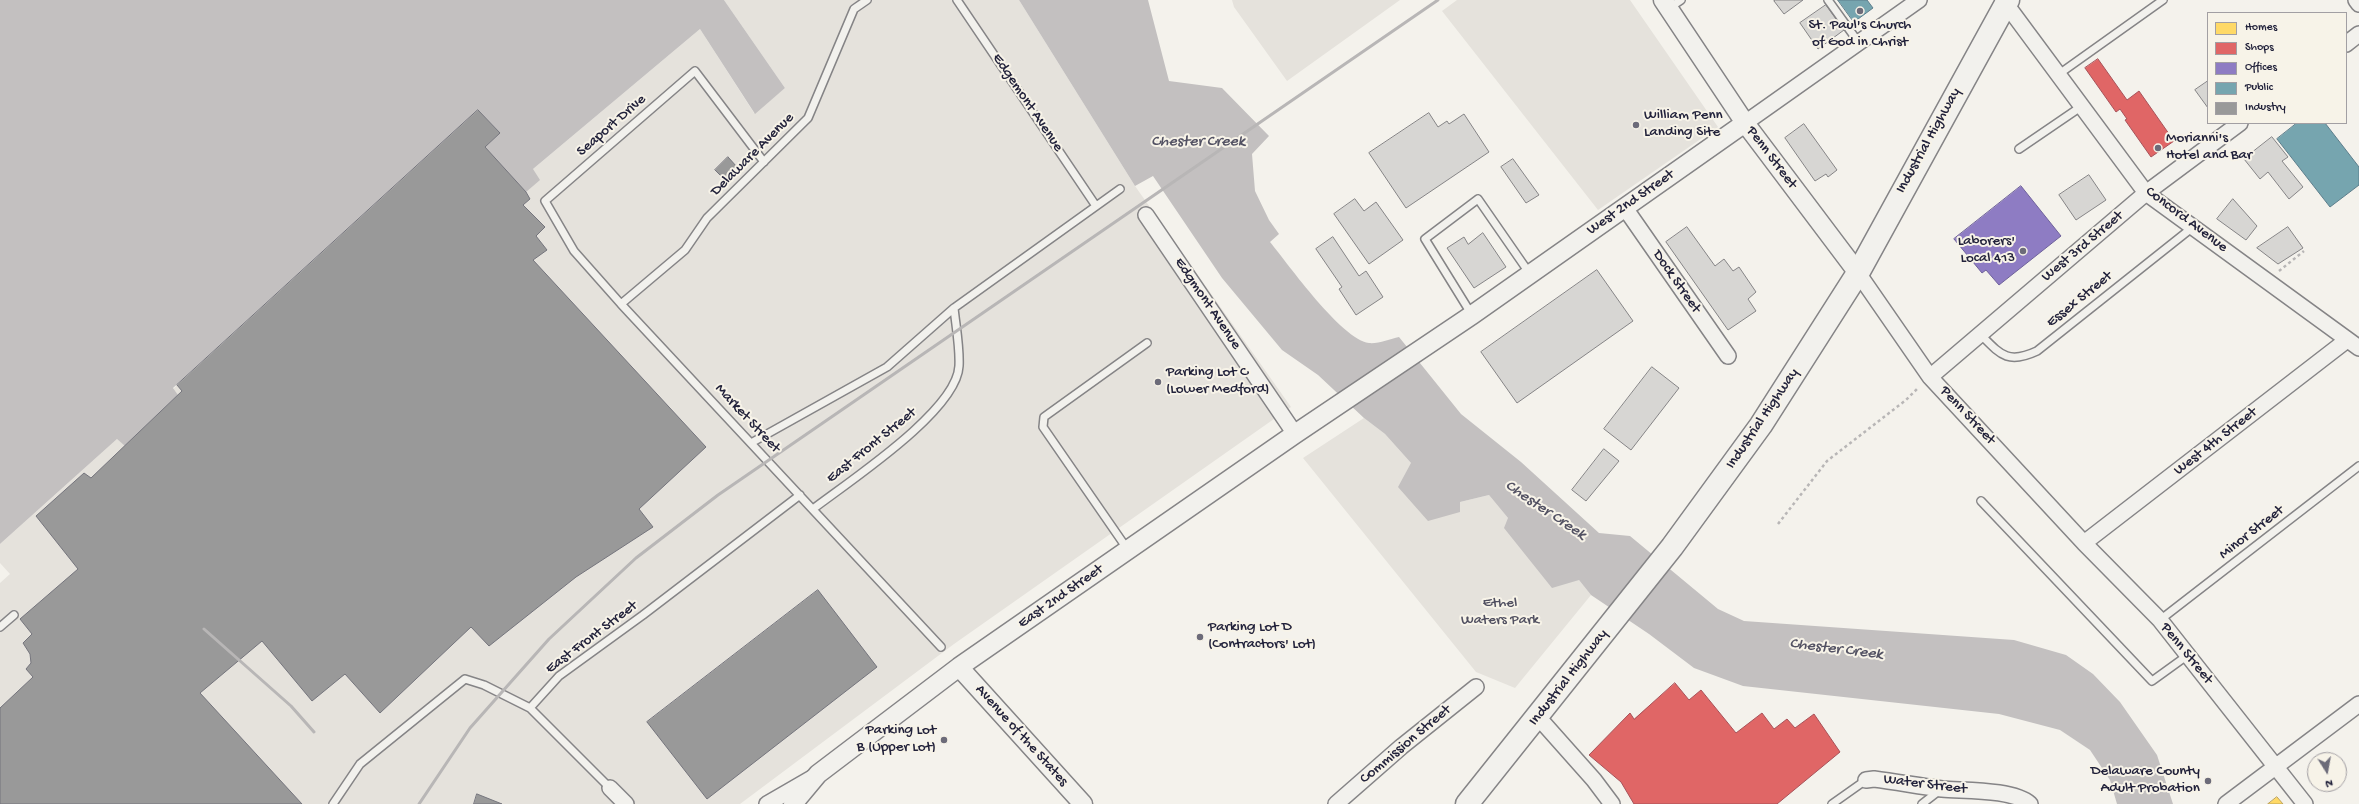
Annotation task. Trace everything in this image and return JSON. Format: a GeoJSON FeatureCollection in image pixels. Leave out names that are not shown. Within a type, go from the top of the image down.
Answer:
{"type":"FeatureCollection","features":[{"type":"Feature","properties":{"kind":"main road","name":"Industrial Highway"},"geometry":{"type":"LineString","coordinates":[[1467,804],[1538,717],[1672,547],[1761,425],[1858,273],[2006,1]]}},
{"type":"Feature","properties":{"kind":"street","name":"West 2nd Street"},"geometry":{"type":"LineString","coordinates":[[1340,404],[1531,274],[1919,0]]}},
{"type":"Feature","properties":{"kind":"street"},"geometry":{"type":"LineString","coordinates":[[2356,0],[2359,4]]}},
{"type":"Feature","properties":{"kind":"street","name":"Concord Avenue"},"geometry":{"type":"LineString","coordinates":[[2006,1],[2146,193],[2353,344]]}},
{"type":"Feature","properties":{"kind":"street","name":"Penn Street"},"geometry":{"type":"LineString","coordinates":[[1671,3],[1745,123],[1858,273],[1930,377],[2084,543],[2160,620],[2305,804]]}},
{"type":"Feature","properties":{"kind":"street"},"geometry":{"type":"LineString","coordinates":[[2347,43],[2359,34]]}},
{"type":"Feature","properties":{"kind":"street","name":"West 3rd Street"},"geometry":{"type":"LineString","coordinates":[[1930,377],[1979,333],[2146,193],[2239,124]]}},
{"type":"Feature","properties":{"kind":"street","name":"Dock Street"},"geometry":{"type":"LineString","coordinates":[[1625,208],[1728,356]]}},
{"type":"Feature","properties":{"kind":"street","name":"Edgmont Avenue"},"geometry":{"type":"LineString","coordinates":[[1146,215],[1295,434]]}},
{"type":"Feature","properties":{"kind":"street","name":"West 4th Street"},"geometry":{"type":"LineString","coordinates":[[2084,543],[2353,344]]}},
{"type":"Feature","properties":{"kind":"street","name":"East 2nd Street"},"geometry":{"type":"LineString","coordinates":[[793,804],[818,774],[959,667],[1340,404]]}},
{"type":"Feature","properties":{"kind":"street","name":"Avenue of the States"},"geometry":{"type":"LineString","coordinates":[[959,667],[1083,804]]}},
{"type":"Feature","properties":{"kind":"street","name":"Commission Street"},"geometry":{"type":"LineString","coordinates":[[1336,804],[1401,747],[1476,687]]}},
{"type":"Feature","properties":{"kind":"street"},"geometry":{"type":"LineString","coordinates":[[2226,804],[2359,704]]}},
{"type":"Feature","properties":{"kind":"street"},"geometry":{"type":"LineString","coordinates":[[1538,717],[1594,780],[1612,804]]}},
{"type":"Feature","properties":{"kind":"street"},"geometry":{"type":"LineString","coordinates":[[767,804],[818,774]]}},
{"type":"Feature","properties":{"kind":"street","name":"Water Street"},"geometry":{"type":"LineString","coordinates":[[1866,780],[1874,779],[1942,789],[1997,793],[2016,797],[2030,804]]}},
{"type":"Feature","properties":{"kind":"street"},"geometry":{"type":"LineString","coordinates":[[610,788],[626,804]]}},
{"type":"Feature","properties":{"kind":"lane","name":"Delaware Avenue"},"geometry":{"type":"LineString","coordinates":[[621,304],[685,250],[707,218],[808,118],[854,9],[868,0]]}},
{"type":"Feature","properties":{"kind":"lane","name":"Edgemont Avenue"},"geometry":{"type":"LineString","coordinates":[[957,0],[1096,206]]}},
{"type":"Feature","properties":{"kind":"lane"},"geometry":{"type":"LineString","coordinates":[[1828,0],[1859,43]]}},
{"type":"Feature","properties":{"kind":"lane"},"geometry":{"type":"LineString","coordinates":[[2058,74],[2163,0]]}},
{"type":"Feature","properties":{"kind":"lane","name":"Seaport Drive"},"geometry":{"type":"LineString","coordinates":[[545,201],[695,71],[764,162]]}},
{"type":"Feature","properties":{"kind":"lane"},"geometry":{"type":"LineString","coordinates":[[2019,148],[2082,106]]}},
{"type":"Feature","properties":{"kind":"lane"},"geometry":{"type":"LineString","coordinates":[[750,443],[887,367],[954,308],[1120,189]]}},
{"type":"Feature","properties":{"kind":"lane"},"geometry":{"type":"LineString","coordinates":[[1472,315],[1425,239],[1478,199],[1531,274]]}},
{"type":"Feature","properties":{"kind":"lane","name":"Market Street"},"geometry":{"type":"LineString","coordinates":[[545,201],[574,251],[621,304],[941,647]]}},
{"type":"Feature","properties":{"kind":"lane","name":"Essex Street"},"geometry":{"type":"LineString","coordinates":[[1979,333],[2001,355],[2021,359],[2037,352],[2193,227]]}},
{"type":"Feature","properties":{"kind":"lane","name":"East Front Street"},"geometry":{"type":"LineString","coordinates":[[813,509],[921,425],[948,395],[960,368],[954,308]]}},
{"type":"Feature","properties":{"kind":"lane"},"geometry":{"type":"LineString","coordinates":[[1128,550],[1043,427],[1044,417],[1147,343]]}},
{"type":"Feature","properties":{"kind":"lane","name":"Minor Street"},"geometry":{"type":"LineString","coordinates":[[2160,620],[2359,466]]}},
{"type":"Feature","properties":{"kind":"lane","name":"East Front Street"},"geometry":{"type":"LineString","coordinates":[[530,708],[559,676],[643,616],[800,495]]}},
{"type":"Feature","properties":{"kind":"lane"},"geometry":{"type":"LineString","coordinates":[[1981,501],[2152,681],[2188,656]]}},
{"type":"Feature","properties":{"kind":"lane"},"geometry":{"type":"LineString","coordinates":[[0,627],[14,615]]}},
{"type":"Feature","properties":{"kind":"lane"},"geometry":{"type":"LineString","coordinates":[[333,804],[360,764],[466,679],[484,685],[530,708],[610,788]]}},
{"type":"Feature","properties":{"kind":"lane"},"geometry":{"type":"LineString","coordinates":[[1832,804],[1866,780]]}},
{"type":"Feature","properties":{"kind":"lane"},"geometry":{"type":"LineString","coordinates":[[1922,804],[1942,789]]}},
{"type":"Feature","properties":{"kind":"path"},"geometry":{"type":"LineString","coordinates":[[2266,281],[2304,251]]}},
{"type":"Feature","properties":{"kind":"path"},"geometry":{"type":"LineString","coordinates":[[1778,524],[1827,461],[1906,400],[1930,377]]}},
{"type":"Feature","properties":{"kind":"shaded area"},"geometry":{"type":"Polygon","coordinates":[[[724,0],[1019,0],[1135,186],[1291,407],[954,644],[740,804],[0,804],[0,583],[10,574],[0,563],[0,544],[117,439],[125,445],[178,395],[173,389],[478,110],[500,133],[485,147],[533,169],[700,29],[754,113],[785,88],[724,0]]]}},
{"type":"Feature","properties":{"kind":"shaded area"},"geometry":{"type":"Polygon","coordinates":[[[1232,0],[1400,0],[1287,81],[1234,7],[1232,0]]]}},
{"type":"Feature","properties":{"kind":"shaded area"},"geometry":{"type":"Polygon","coordinates":[[[1457,0],[1630,0],[1718,127],[1598,210],[1442,11],[1457,0]]]}},
{"type":"Feature","properties":{"kind":"shaded area","name":"Ethel Waters Park"},"geometry":{"type":"Polygon","coordinates":[[[1364,418],[1385,434],[1411,463],[1460,502],[1489,495],[1508,518],[1579,580],[1591,595],[1515,688],[1476,672],[1303,458],[1364,418]]]}},
{"type":"Feature","properties":{"kind":"water"},"geometry":{"type":"Polygon","coordinates":[[[0,0],[724,0],[785,88],[755,114],[700,29],[533,169],[540,180],[526,192],[485,147],[500,133],[478,110],[173,388],[178,395],[125,446],[117,439],[0,544],[0,0]]]}},
{"type":"Feature","properties":{"kind":"water","name":"Chester Creek"},"geometry":{"type":"Polygon","coordinates":[[[1019,0],[1148,0],[1169,81],[1222,88],[1269,136],[1252,154],[1255,191],[1269,220],[1279,234],[1270,242],[1316,300],[1344,329],[1357,338],[1373,343],[1399,337],[1461,414],[1521,462],[1599,533],[1630,536],[1718,609],[1744,621],[2014,640],[2066,655],[2093,674],[2120,702],[2157,755],[2173,804],[2117,804],[2110,780],[2090,750],[2060,730],[1999,714],[1743,686],[1694,668],[1649,634],[1591,595],[1579,580],[1552,588],[1504,528],[1508,518],[1489,495],[1460,502],[1460,512],[1428,521],[1398,487],[1411,463],[1385,434],[1364,418],[1318,375],[1282,350],[1222,278],[1153,176],[1135,186],[1019,0]]]}},
{"type":"Feature","properties":{"kind":"building: Homes"},"geometry":{"type":"Polygon","coordinates":[[[2277,797],[2283,804],[2268,804],[2277,797]]]}},
{"type":"Feature","properties":{"kind":"building: Shops"},"geometry":{"type":"Polygon","coordinates":[[[2098,59],[2127,100],[2139,91],[2174,141],[2151,157],[2125,120],[2127,119],[2120,109],[2116,112],[2085,68],[2098,59]]]}},
{"type":"Feature","properties":{"kind":"building: Shops"},"geometry":{"type":"Polygon","coordinates":[[[1675,683],[1689,700],[1701,690],[1736,733],[1762,713],[1774,729],[1787,719],[1795,728],[1814,714],[1840,752],[1777,804],[1634,804],[1621,782],[1589,755],[1630,713],[1634,719],[1675,683]]]}},
{"type":"Feature","properties":{"kind":"building: Offices"},"geometry":{"type":"Polygon","coordinates":[[[2021,186],[2061,236],[1999,285],[1986,270],[1982,273],[1954,239],[2021,186]]]}},
{"type":"Feature","properties":{"kind":"building: Public"},"geometry":{"type":"Polygon","coordinates":[[[1838,0],[1867,0],[1873,8],[1854,22],[1838,0]]]}},
{"type":"Feature","properties":{"kind":"building: Public"},"geometry":{"type":"Polygon","coordinates":[[[2296,124],[2326,124],[2359,167],[2359,185],[2330,207],[2277,139],[2296,124]]]}},
{"type":"Feature","properties":{"kind":"building: Industry"},"geometry":{"type":"Polygon","coordinates":[[[478,110],[500,133],[485,147],[526,192],[530,199],[523,205],[545,227],[536,236],[547,250],[533,260],[706,447],[639,509],[653,527],[576,577],[489,646],[471,627],[380,713],[345,674],[312,701],[262,641],[200,693],[302,804],[0,804],[0,708],[33,677],[26,669],[31,663],[30,654],[23,643],[32,634],[20,619],[78,569],[36,516],[84,473],[91,478],[182,391],[177,385],[478,110]]]}},
{"type":"Feature","properties":{"kind":"building: Industry"},"geometry":{"type":"Polygon","coordinates":[[[728,157],[737,167],[724,179],[715,170],[728,157]]]}},
{"type":"Feature","properties":{"kind":"building: Industry"},"geometry":{"type":"Polygon","coordinates":[[[818,590],[877,667],[707,799],[647,722],[818,590]]]}},
{"type":"Feature","properties":{"kind":"building: Industry"},"geometry":{"type":"Polygon","coordinates":[[[477,794],[502,804],[474,804],[477,794]]]}},
{"type":"Feature","properties":{"kind":"building: Other"},"geometry":{"type":"Polygon","coordinates":[[[1803,0],[1784,14],[1774,1],[1803,0]]]}},
{"type":"Feature","properties":{"kind":"building: Other"},"geometry":{"type":"Polygon","coordinates":[[[1826,5],[1844,30],[1818,49],[1800,23],[1826,5]]]}},
{"type":"Feature","properties":{"kind":"building: Other"},"geometry":{"type":"Polygon","coordinates":[[[2207,82],[2207,107],[2195,90],[2207,82]]]}},
{"type":"Feature","properties":{"kind":"building: Other"},"geometry":{"type":"Polygon","coordinates":[[[1429,113],[1438,127],[1447,121],[1449,124],[1464,114],[1489,152],[1406,208],[1369,153],[1429,113]]]}},
{"type":"Feature","properties":{"kind":"building: Other"},"geometry":{"type":"Polygon","coordinates":[[[1804,124],[1837,170],[1828,177],[1826,174],[1815,181],[1785,138],[1804,124]]]}},
{"type":"Feature","properties":{"kind":"building: Other"},"geometry":{"type":"Polygon","coordinates":[[[2272,137],[2288,157],[2282,161],[2303,187],[2289,199],[2268,172],[2260,179],[2244,159],[2272,137]]]}},
{"type":"Feature","properties":{"kind":"building: Other"},"geometry":{"type":"Polygon","coordinates":[[[1513,159],[1539,195],[1526,203],[1501,167],[1513,159]]]}},
{"type":"Feature","properties":{"kind":"building: Other"},"geometry":{"type":"Polygon","coordinates":[[[2089,175],[2106,200],[2076,220],[2059,195],[2089,175]]]}},
{"type":"Feature","properties":{"kind":"building: Other"},"geometry":{"type":"Polygon","coordinates":[[[1355,199],[1364,211],[1376,202],[1403,240],[1369,264],[1334,214],[1355,199]]]}},
{"type":"Feature","properties":{"kind":"building: Other"},"geometry":{"type":"Polygon","coordinates":[[[2233,199],[2257,226],[2246,240],[2217,219],[2233,199]]]}},
{"type":"Feature","properties":{"kind":"building: Other"},"geometry":{"type":"Polygon","coordinates":[[[1687,227],[1715,266],[1724,259],[1733,271],[1739,267],[1756,292],[1748,299],[1756,311],[1728,330],[1666,242],[1687,227]]]}},
{"type":"Feature","properties":{"kind":"building: Other"},"geometry":{"type":"Polygon","coordinates":[[[2288,227],[2303,248],[2278,264],[2257,248],[2288,227]]]}},
{"type":"Feature","properties":{"kind":"building: Other"},"geometry":{"type":"Polygon","coordinates":[[[1483,233],[1506,267],[1474,288],[1447,248],[1464,237],[1468,244],[1483,233]]]}},
{"type":"Feature","properties":{"kind":"building: Other"},"geometry":{"type":"Polygon","coordinates":[[[1333,237],[1359,276],[1366,271],[1383,297],[1356,315],[1339,289],[1342,287],[1316,249],[1333,237]]]}},
{"type":"Feature","properties":{"kind":"building: Other"},"geometry":{"type":"Polygon","coordinates":[[[1597,270],[1633,321],[1517,403],[1481,352],[1597,270]]]}},
{"type":"Feature","properties":{"kind":"building: Other"},"geometry":{"type":"Polygon","coordinates":[[[1652,367],[1679,388],[1631,450],[1604,429],[1652,367]]]}},
{"type":"Feature","properties":{"kind":"building: Other"},"geometry":{"type":"Polygon","coordinates":[[[1604,449],[1619,461],[1586,501],[1572,490],[1604,449]]]}},
{"type":"Feature","properties":{"kind":"railway"},"geometry":{"type":"LineString","coordinates":[[419,804],[470,728],[549,639],[636,558],[718,495],[1438,0]]}},
{"type":"Feature","properties":{"kind":"railway"},"geometry":{"type":"LineString","coordinates":[[204,629],[291,706],[314,732]]}},
{"type":"Feature","properties":{"kind":"place","name":"St. Paul's Church of God in Christ"},"geometry":{"type":"Point","coordinates":[1860,11]}},
{"type":"Feature","properties":{"kind":"place","name":"William Penn Landing Site"},"geometry":{"type":"Point","coordinates":[1636,125]}},
{"type":"Feature","properties":{"kind":"place","name":"Morianni's Hotel and Bar"},"geometry":{"type":"Point","coordinates":[2158,148]}},
{"type":"Feature","properties":{"kind":"place","name":"Laborers' Local 413"},"geometry":{"type":"Point","coordinates":[2023,251]}},
{"type":"Feature","properties":{"kind":"place","name":"Parking Lot C (Lower Medford)"},"geometry":{"type":"Point","coordinates":[1158,382]}},
{"type":"Feature","properties":{"kind":"place","name":"Parking Lot D (Contractors' Lot)"},"geometry":{"type":"Point","coordinates":[1200,637]}},
{"type":"Feature","properties":{"kind":"place","name":"Parking Lot B (Upper Lot)"},"geometry":{"type":"Point","coordinates":[944,740]}},
{"type":"Feature","properties":{"kind":"place","name":"Delaware County Adult Probation"},"geometry":{"type":"Point","coordinates":[2208,781]}}]}
